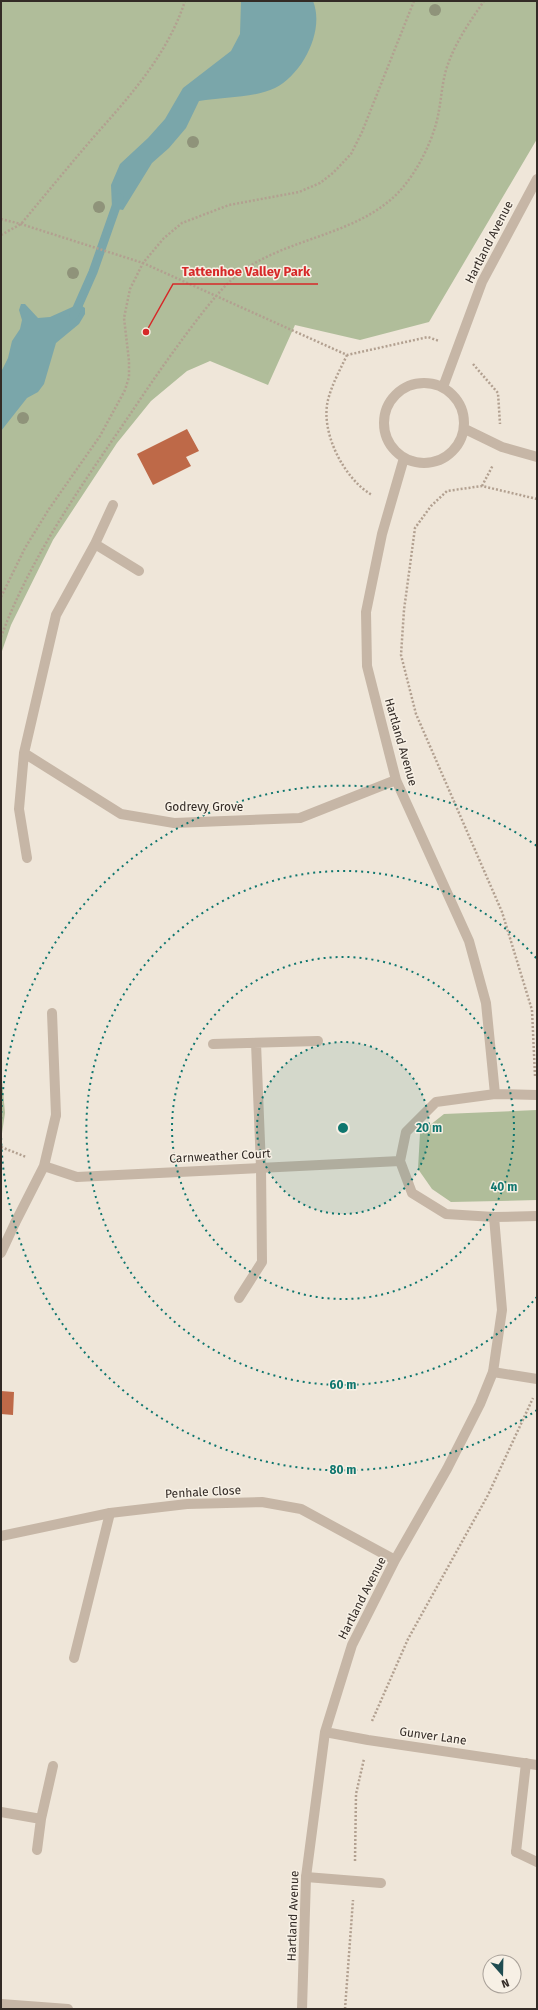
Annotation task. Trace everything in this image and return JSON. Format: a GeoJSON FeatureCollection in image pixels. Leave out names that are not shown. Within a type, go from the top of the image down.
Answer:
{"type":"FeatureCollection","features":[{"type":"Feature","properties":{"kind":"street","name":"Hartland Avenue"},"geometry":{"type":"LineString","coordinates":[[443,387],[482,282],[537,179]]}},
{"type":"Feature","properties":{"kind":"street"},"geometry":{"type":"LineString","coordinates":[[416,383],[430,383],[443,387],[453,394],[461,404],[465,429],[460,441],[453,452],[442,459],[430,463],[416,462],[404,458],[394,449],[386,437],[384,424],[386,410],[393,398],[403,388],[416,383]]}},
{"type":"Feature","properties":{"kind":"street"},"geometry":{"type":"LineString","coordinates":[[465,429],[502,447],[537,457]]}},
{"type":"Feature","properties":{"kind":"street","name":"Hartland Avenue"},"geometry":{"type":"LineString","coordinates":[[404,458],[382,534],[366,612],[367,666],[396,780],[469,941],[486,1003],[495,1094]]}},
{"type":"Feature","properties":{"kind":"street"},"geometry":{"type":"LineString","coordinates":[[28,858],[19,809],[24,753],[56,615],[95,544],[113,505]]}},
{"type":"Feature","properties":{"kind":"street"},"geometry":{"type":"LineString","coordinates":[[95,544],[139,571]]}},
{"type":"Feature","properties":{"kind":"street","name":"Godrevy Grove"},"geometry":{"type":"LineString","coordinates":[[24,753],[121,814],[174,823],[300,818],[396,780]]}},
{"type":"Feature","properties":{"kind":"street"},"geometry":{"type":"LineString","coordinates":[[1,1254],[44,1166],[56,1115],[52,1013]]}},
{"type":"Feature","properties":{"kind":"street"},"geometry":{"type":"LineString","coordinates":[[213,1044],[318,1042]]}},
{"type":"Feature","properties":{"kind":"street"},"geometry":{"type":"LineString","coordinates":[[239,1298],[262,1262],[261,1167],[256,1043]]}},
{"type":"Feature","properties":{"kind":"street"},"geometry":{"type":"LineString","coordinates":[[537,1095],[495,1094],[436,1102],[406,1132],[400,1161],[412,1193],[446,1214],[494,1217],[537,1216]]}},
{"type":"Feature","properties":{"kind":"street","name":"Carnweather Court"},"geometry":{"type":"LineString","coordinates":[[44,1166],[76,1177],[400,1161]]}},
{"type":"Feature","properties":{"kind":"street","name":"Hartland Avenue"},"geometry":{"type":"LineString","coordinates":[[302,2009],[306,1877],[325,1732],[352,1645],[396,1560],[447,1469],[480,1404],[493,1372],[502,1310],[494,1217]]}},
{"type":"Feature","properties":{"kind":"street"},"geometry":{"type":"LineString","coordinates":[[493,1372],[537,1379]]}},
{"type":"Feature","properties":{"kind":"street","name":"Penhale Close"},"geometry":{"type":"LineString","coordinates":[[1,1536],[110,1513],[187,1504],[262,1502],[300,1509],[396,1560]]}},
{"type":"Feature","properties":{"kind":"street"},"geometry":{"type":"LineString","coordinates":[[74,1658],[110,1513]]}},
{"type":"Feature","properties":{"kind":"street","name":"Gunver Lane"},"geometry":{"type":"LineString","coordinates":[[325,1732],[368,1740],[537,1764]]}},
{"type":"Feature","properties":{"kind":"street"},"geometry":{"type":"LineString","coordinates":[[526,1763],[516,1852],[537,1862]]}},
{"type":"Feature","properties":{"kind":"street"},"geometry":{"type":"LineString","coordinates":[[37,1850],[41,1819],[53,1766]]}},
{"type":"Feature","properties":{"kind":"street"},"geometry":{"type":"LineString","coordinates":[[1,1812],[41,1819]]}},
{"type":"Feature","properties":{"kind":"street"},"geometry":{"type":"LineString","coordinates":[[306,1877],[381,1883]]}},
{"type":"Feature","properties":{"kind":"street"},"geometry":{"type":"LineString","coordinates":[[1,2004],[68,2009]]}},
{"type":"Feature","properties":{"kind":"path"},"geometry":{"type":"LineString","coordinates":[[1,235],[21,224],[135,89],[163,52],[179,20],[185,1]]}},
{"type":"Feature","properties":{"kind":"path"},"geometry":{"type":"LineString","coordinates":[[1,597],[25,548],[100,436],[125,390],[129,377],[129,362],[124,318],[130,289],[143,263],[164,238],[182,223],[229,205],[299,192],[320,183],[333,174],[351,154],[362,132],[414,1]]}},
{"type":"Feature","properties":{"kind":"path"},"geometry":{"type":"LineString","coordinates":[[1,637],[14,602],[49,536],[173,350],[231,280],[268,255],[367,216],[387,204],[405,186],[424,154],[436,124],[446,70],[460,36],[484,1]]}},
{"type":"Feature","properties":{"kind":"path"},"geometry":{"type":"LineString","coordinates":[[1,219],[143,263],[347,355],[328,402],[328,426],[337,457],[351,478],[364,490],[390,505]]}},
{"type":"Feature","properties":{"kind":"path"},"geometry":{"type":"LineString","coordinates":[[537,499],[482,486],[447,491],[431,506],[415,528],[404,610],[402,655],[416,714],[502,912],[532,1010],[537,1095]]}},
{"type":"Feature","properties":{"kind":"path"},"geometry":{"type":"LineString","coordinates":[[1,1148],[11,1150],[44,1166]]}},
{"type":"Feature","properties":{"kind":"path"},"geometry":{"type":"LineString","coordinates":[[345,2009],[354,1882],[356,1794],[374,1716],[408,1639],[488,1495],[534,1396]]}},
{"type":"Feature","properties":{"kind":"green space"},"geometry":{"type":"Polygon","coordinates":[[[1,1],[537,1],[537,139],[429,322],[360,340],[295,325],[268,385],[210,361],[187,371],[151,401],[117,443],[53,540],[11,625],[1,654],[1,1]]]}},
{"type":"Feature","properties":{"kind":"green space"},"geometry":{"type":"Polygon","coordinates":[[[1,1069],[5,1113],[1,1140],[1,1069]]]}},
{"type":"Feature","properties":{"kind":"green space"},"geometry":{"type":"Polygon","coordinates":[[[537,1110],[537,1200],[451,1202],[432,1189],[418,1169],[420,1133],[444,1114],[537,1110]]]}},
{"type":"Feature","properties":{"kind":"water"},"geometry":{"type":"Polygon","coordinates":[[[241,1],[313,1],[316,12],[314,38],[302,62],[294,73],[275,88],[258,94],[199,101],[186,128],[169,148],[152,163],[123,210],[112,208],[111,185],[120,164],[148,138],[165,119],[183,88],[231,51],[240,34],[241,1]]]}},
{"type":"Feature","properties":{"kind":"water"},"geometry":{"type":"Polygon","coordinates":[[[21,304],[25,304],[38,318],[50,317],[79,304],[85,308],[85,314],[79,324],[56,343],[44,384],[38,392],[27,398],[1,431],[1,372],[8,358],[12,341],[20,329],[22,320],[19,310],[21,304]]]}},
{"type":"Feature","properties":{"kind":"building"},"geometry":{"type":"Polygon","coordinates":[[[187,429],[199,451],[186,457],[191,466],[153,485],[137,454],[187,429]]]}},
{"type":"Feature","properties":{"kind":"building"},"geometry":{"type":"Polygon","coordinates":[[[1,1391],[14,1392],[13,1415],[1,1414],[1,1391]]]}},
{"type":"Feature","properties":{"kind":"waterway"},"geometry":{"type":"LineString","coordinates":[[74,315],[93,272],[119,198]]}},
{"type":"Feature","properties":{"kind":"place","name":"Tattenhoe Valley Park"},"geometry":{"type":"Point","coordinates":[146,332]}}]}
